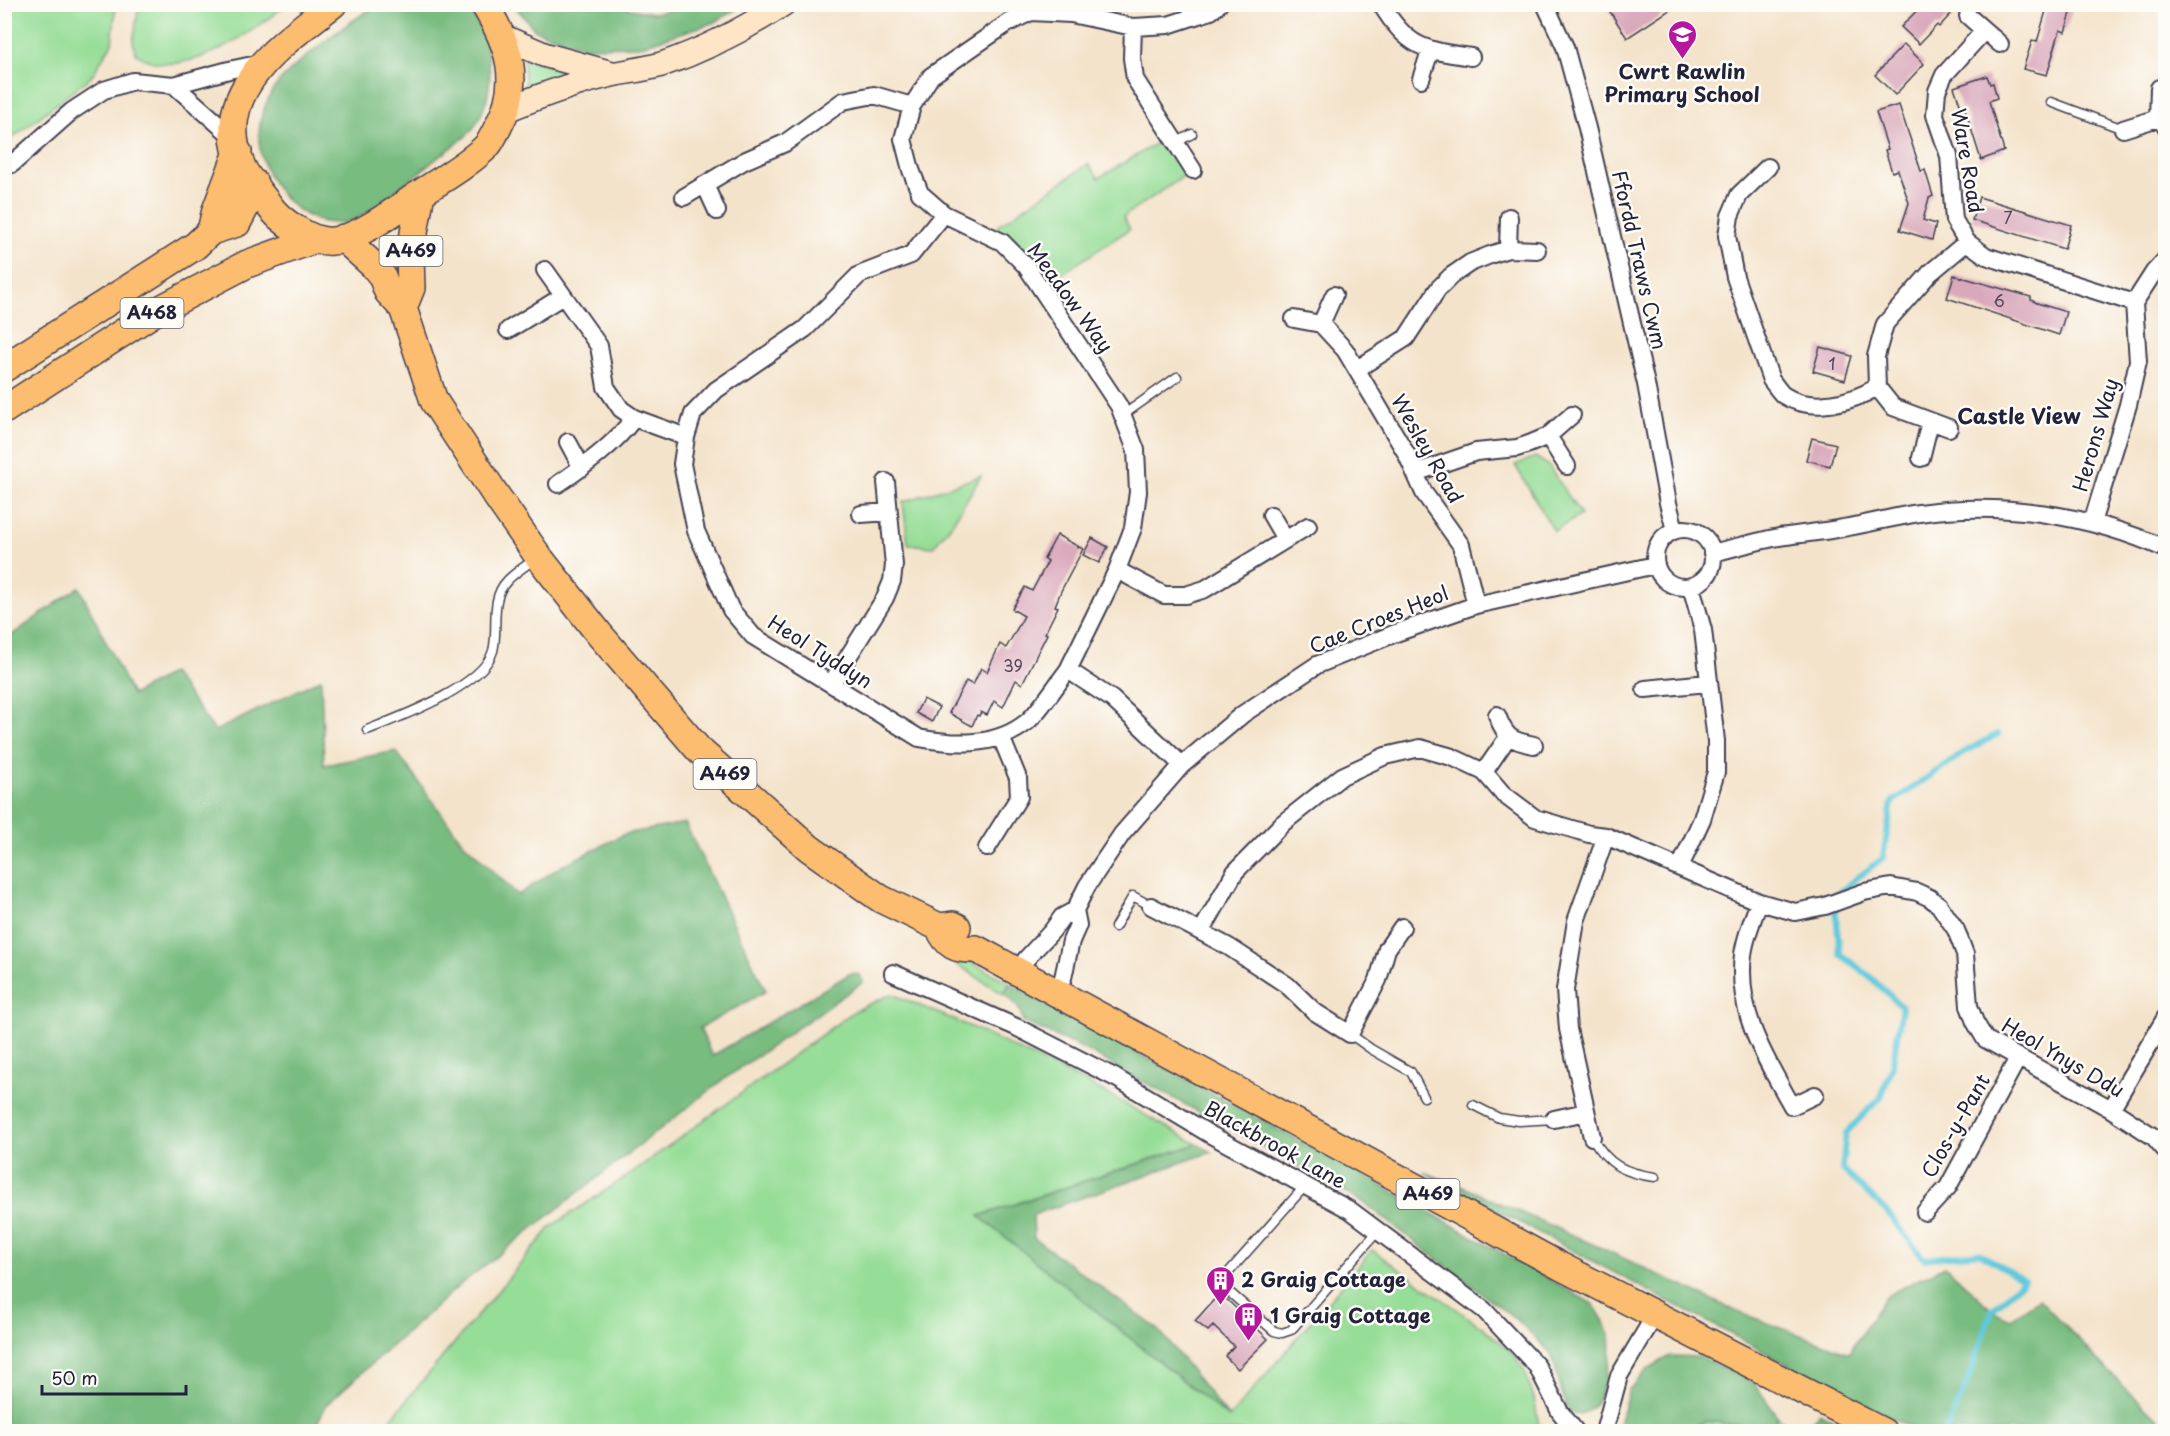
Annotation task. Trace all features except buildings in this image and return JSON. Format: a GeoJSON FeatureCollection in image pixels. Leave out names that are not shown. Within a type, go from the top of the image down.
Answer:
{"type":"FeatureCollection","features":[{"type":"Feature","properties":{"kind":"main road"},"geometry":{"type":"LineString","coordinates":[[333,4],[261,63],[247,84],[238,105],[234,123],[236,145],[243,168],[273,213],[313,240],[333,241],[381,221],[454,172],[488,145],[508,109],[511,66],[503,37],[484,4]]}},
{"type":"Feature","properties":{"kind":"main road"},"geometry":{"type":"LineString","coordinates":[[508,109],[547,93],[614,74],[661,65],[704,49],[751,26],[783,4]]}},
{"type":"Feature","properties":{"kind":"main road"},"geometry":{"type":"LineString","coordinates":[[503,37],[545,55],[614,74]]}},
{"type":"Feature","properties":{"kind":"main road"},"geometry":{"type":"LineString","coordinates":[[211,231],[236,145]]}},
{"type":"Feature","properties":{"kind":"main road","name":"A468"},"geometry":{"type":"LineString","coordinates":[[4,368],[195,246],[211,231],[237,223],[248,202],[254,183]]}},
{"type":"Feature","properties":{"kind":"main road","name":"A469"},"geometry":{"type":"LineString","coordinates":[[403,308],[411,288],[410,256],[421,193]]}},
{"type":"Feature","properties":{"kind":"main road","name":"A469"},"geometry":{"type":"LineString","coordinates":[[343,238],[374,266],[382,276],[388,292],[403,308],[434,401],[538,556],[600,635],[699,750],[809,848],[881,899],[939,927],[944,940],[961,950],[976,949],[1019,971],[1654,1315],[1883,1431]]}},
{"type":"Feature","properties":{"kind":"main road","name":"A468"},"geometry":{"type":"LineString","coordinates":[[4,410],[153,313],[247,264],[313,240]]}},
{"type":"Feature","properties":{"kind":"street","name":"Meadow Way"},"geometry":{"type":"LineString","coordinates":[[1068,670],[1117,570],[1133,528],[1138,492],[1136,450],[1119,406],[1026,266],[1002,242],[944,214],[920,193],[910,170],[903,139],[912,106],[931,76],[1008,23],[1031,12],[1051,8],[1133,27],[1168,25],[1211,11],[1219,4]]}},
{"type":"Feature","properties":{"kind":"street"},"geometry":{"type":"LineString","coordinates":[[1381,4],[1392,23],[1407,38],[1430,51],[1471,57]]}},
{"type":"Feature","properties":{"kind":"street","name":"Ffordd Traws Cwm"},"geometry":{"type":"LineString","coordinates":[[1545,4],[1564,47],[1587,128],[1641,362],[1668,503],[1676,530]]}},
{"type":"Feature","properties":{"kind":"street"},"geometry":{"type":"LineString","coordinates":[[1968,16],[2000,44]]}},
{"type":"Feature","properties":{"kind":"street"},"geometry":{"type":"LineString","coordinates":[[1133,27],[1132,58],[1135,79],[1193,170]]}},
{"type":"Feature","properties":{"kind":"street","name":"Ware Road"},"geometry":{"type":"LineString","coordinates":[[1984,31],[1944,75],[1937,91],[1935,115],[1950,162],[1954,220],[1966,242],[1986,256],[2134,303]]}},
{"type":"Feature","properties":{"kind":"street"},"geometry":{"type":"LineString","coordinates":[[1421,79],[1430,51]]}},
{"type":"Feature","properties":{"kind":"street"},"geometry":{"type":"LineString","coordinates":[[4,166],[12,164],[72,111],[104,90],[133,81],[174,85],[261,63]]}},
{"type":"Feature","properties":{"kind":"street"},"geometry":{"type":"LineString","coordinates":[[174,85],[203,110],[236,145]]}},
{"type":"Feature","properties":{"kind":"street"},"geometry":{"type":"LineString","coordinates":[[2122,129],[2162,122],[2159,88]]}},
{"type":"Feature","properties":{"kind":"street"},"geometry":{"type":"LineString","coordinates":[[684,197],[744,161],[785,143],[843,100],[874,95],[912,106]]}},
{"type":"Feature","properties":{"kind":"street"},"geometry":{"type":"LineString","coordinates":[[1768,167],[1739,195],[1730,216],[1727,236],[1735,277],[1771,380],[1782,394],[1804,404],[1827,404],[1859,399],[1877,387]]}},
{"type":"Feature","properties":{"kind":"street"},"geometry":{"type":"LineString","coordinates":[[705,185],[717,211]]}},
{"type":"Feature","properties":{"kind":"street","name":"Heol Tyddyn"},"geometry":{"type":"LineString","coordinates":[[944,214],[911,255],[859,275],[805,329],[716,390],[693,414],[686,437],[682,464],[696,531],[731,610],[753,636],[920,738],[950,744],[981,742],[1001,737],[1028,722],[1068,670]]}},
{"type":"Feature","properties":{"kind":"street"},"geometry":{"type":"LineString","coordinates":[[1508,249],[1509,217]]}},
{"type":"Feature","properties":{"kind":"street"},"geometry":{"type":"LineString","coordinates":[[1949,428],[1893,407],[1877,387],[1876,356],[1885,324],[1930,273],[1966,242]]}},
{"type":"Feature","properties":{"kind":"street"},"geometry":{"type":"LineString","coordinates":[[1357,369],[1406,338],[1416,327],[1438,289],[1451,276],[1470,263],[1508,249],[1537,250]]}},
{"type":"Feature","properties":{"kind":"street"},"geometry":{"type":"LineString","coordinates":[[2134,303],[2154,272],[2166,259]]}},
{"type":"Feature","properties":{"kind":"street"},"geometry":{"type":"LineString","coordinates":[[545,270],[599,346],[606,387],[621,409],[634,418],[686,437]]}},
{"type":"Feature","properties":{"kind":"street"},"geometry":{"type":"LineString","coordinates":[[1294,319],[1321,324],[1334,295]]}},
{"type":"Feature","properties":{"kind":"street"},"geometry":{"type":"LineString","coordinates":[[508,330],[563,296]]}},
{"type":"Feature","properties":{"kind":"street","name":"Herons Way"},"geometry":{"type":"LineString","coordinates":[[2092,523],[2128,405],[2138,361],[2134,303]]}},
{"type":"Feature","properties":{"kind":"street","name":"Wesley Road"},"geometry":{"type":"LineString","coordinates":[[1321,324],[1345,350],[1406,453],[1424,493],[1461,545],[1476,605]]}},
{"type":"Feature","properties":{"kind":"street"},"geometry":{"type":"LineString","coordinates":[[1415,473],[1476,452],[1517,448],[1548,436],[1572,415]]}},
{"type":"Feature","properties":{"kind":"street"},"geometry":{"type":"LineString","coordinates":[[558,484],[582,468],[621,435],[634,418]]}},
{"type":"Feature","properties":{"kind":"street"},"geometry":{"type":"LineString","coordinates":[[1921,458],[1930,422]]}},
{"type":"Feature","properties":{"kind":"street"},"geometry":{"type":"LineString","coordinates":[[1548,436],[1566,466]]}},
{"type":"Feature","properties":{"kind":"street"},"geometry":{"type":"LineString","coordinates":[[568,442],[582,468]]}},
{"type":"Feature","properties":{"kind":"street"},"geometry":{"type":"LineString","coordinates":[[831,684],[885,598],[892,581],[894,565],[886,482]]}},
{"type":"Feature","properties":{"kind":"street"},"geometry":{"type":"LineString","coordinates":[[1712,553],[1778,538],[1840,529],[1919,513],[1995,510],[2050,514],[2092,523],[2143,539],[2166,549]]}},
{"type":"Feature","properties":{"kind":"street"},"geometry":{"type":"LineString","coordinates":[[861,514],[889,512]]}},
{"type":"Feature","properties":{"kind":"street"},"geometry":{"type":"LineString","coordinates":[[1271,515],[1285,539]]}},
{"type":"Feature","properties":{"kind":"street"},"geometry":{"type":"LineString","coordinates":[[1117,570],[1164,595],[1186,595],[1205,589],[1308,526]]}},
{"type":"Feature","properties":{"kind":"street"},"geometry":{"type":"LineString","coordinates":[[1684,529],[1701,534],[1707,540],[1712,553],[1711,568],[1706,576],[1691,586],[1681,586],[1665,580],[1655,565],[1654,556],[1661,539],[1676,530],[1684,529]]}},
{"type":"Feature","properties":{"kind":"street","name":"Cae Croes Heol"},"geometry":{"type":"LineString","coordinates":[[1019,971],[1026,959],[1062,917],[1075,910],[1095,873],[1122,834],[1182,765],[1243,714],[1317,665],[1396,633],[1476,605],[1655,565]]}},
{"type":"Feature","properties":{"kind":"street"},"geometry":{"type":"LineString","coordinates":[[1680,867],[1702,819],[1716,772],[1716,741],[1703,630],[1691,586]]}},
{"type":"Feature","properties":{"kind":"street"},"geometry":{"type":"LineString","coordinates":[[1068,670],[1112,699],[1182,765]]}},
{"type":"Feature","properties":{"kind":"street"},"geometry":{"type":"LineString","coordinates":[[1645,689],[1708,682]]}},
{"type":"Feature","properties":{"kind":"street"},"geometry":{"type":"LineString","coordinates":[[1497,715],[1508,737],[1518,742],[1534,745]]}},
{"type":"Feature","properties":{"kind":"street"},"geometry":{"type":"LineString","coordinates":[[987,848],[1019,797],[1018,778],[1001,737]]}},
{"type":"Feature","properties":{"kind":"street"},"geometry":{"type":"LineString","coordinates":[[1201,932],[1235,872],[1283,823],[1342,776],[1384,756],[1420,748],[1452,758],[1484,772],[1508,737]]}},
{"type":"Feature","properties":{"kind":"street","name":"Heol Ynys Ddu"},"geometry":{"type":"LineString","coordinates":[[1484,772],[1503,794],[1535,818],[1589,834],[1606,836],[1759,902],[1795,912],[1826,906],[1864,892],[1890,887],[1917,892],[1930,898],[1939,905],[1956,930],[1965,954],[1969,1006],[1985,1039],[2111,1109],[2154,1137],[2166,1151]]}},
{"type":"Feature","properties":{"kind":"street"},"geometry":{"type":"LineString","coordinates":[[1592,1137],[1568,1029],[1565,990],[1576,921],[1606,836]]}},
{"type":"Feature","properties":{"kind":"street"},"geometry":{"type":"LineString","coordinates":[[1759,902],[1743,953],[1744,1008],[1767,1061],[1792,1106],[1815,1095]]}},
{"type":"Feature","properties":{"kind":"street"},"geometry":{"type":"LineString","coordinates":[[1151,906],[1229,947],[1287,985],[1315,1012],[1350,1034],[1378,980],[1387,949],[1402,927]]}},
{"type":"Feature","properties":{"kind":"street","name":"Cae Croes Heol"},"geometry":{"type":"LineString","coordinates":[[1057,992],[1077,925],[1075,910]]}},
{"type":"Feature","properties":{"kind":"street","name":"Blackbrook Lane"},"geometry":{"type":"LineString","coordinates":[[893,973],[1016,1027],[1116,1078],[1211,1135],[1350,1210],[1484,1310],[1537,1366],[1560,1412],[1576,1431]]}},
{"type":"Feature","properties":{"kind":"street"},"geometry":{"type":"LineString","coordinates":[[2111,1109],[2164,1021]]}},
{"type":"Feature","properties":{"kind":"street","name":"Clos-y-Pant"},"geometry":{"type":"LineString","coordinates":[[1925,1212],[1948,1187],[2018,1058]]}},
{"type":"Feature","properties":{"kind":"street"},"geometry":{"type":"LineString","coordinates":[[1554,1119],[1586,1112]]}},
{"type":"Feature","properties":{"kind":"street"},"geometry":{"type":"LineString","coordinates":[[1604,1431],[1619,1376],[1654,1315]]}},
{"type":"Feature","properties":{"kind":"lane"},"geometry":{"type":"LineString","coordinates":[[2051,102],[2122,129]]}},
{"type":"Feature","properties":{"kind":"lane"},"geometry":{"type":"LineString","coordinates":[[1175,143],[1192,134]]}},
{"type":"Feature","properties":{"kind":"lane"},"geometry":{"type":"LineString","coordinates":[[1123,415],[1177,377]]}},
{"type":"Feature","properties":{"kind":"lane"},"geometry":{"type":"LineString","coordinates":[[368,730],[411,713],[468,682],[482,670],[492,653],[498,594],[506,581],[538,556]]}},
{"type":"Feature","properties":{"kind":"lane"},"geometry":{"type":"LineString","coordinates":[[1115,927],[1133,896],[1151,906]]}},
{"type":"Feature","properties":{"kind":"lane"},"geometry":{"type":"LineString","coordinates":[[1350,1034],[1411,1072],[1424,1097]]}},
{"type":"Feature","properties":{"kind":"lane"},"geometry":{"type":"LineString","coordinates":[[1473,1106],[1499,1118],[1519,1121],[1554,1119]]}},
{"type":"Feature","properties":{"kind":"lane"},"geometry":{"type":"LineString","coordinates":[[1592,1137],[1601,1153],[1619,1168],[1655,1177]]}},
{"type":"Feature","properties":{"kind":"lane"},"geometry":{"type":"LineString","coordinates":[[1305,1186],[1229,1272],[1227,1278],[1228,1290],[1274,1331],[1282,1333],[1291,1330],[1378,1231]]}},
{"type":"Feature","properties":{"kind":"green space"},"geometry":{"type":"Polygon","coordinates":[[[5,4],[116,5],[112,43],[91,77],[5,141],[5,4]]]}},
{"type":"Feature","properties":{"kind":"green space"},"geometry":{"type":"Polygon","coordinates":[[[139,4],[286,5],[254,29],[215,52],[194,60],[174,63],[154,62],[136,54],[133,42],[139,4]]]}},
{"type":"Feature","properties":{"kind":"green space"},"geometry":{"type":"Polygon","coordinates":[[[378,5],[461,5],[476,21],[485,42],[490,73],[489,89],[482,112],[465,137],[365,214],[347,222],[325,222],[298,210],[277,189],[263,162],[259,141],[261,121],[270,95],[288,73],[336,33],[378,5]]]}},
{"type":"Feature","properties":{"kind":"green space"},"geometry":{"type":"Polygon","coordinates":[[[514,5],[610,5],[653,13],[697,5],[743,5],[715,22],[640,46],[583,47],[535,30],[514,5]]]}},
{"type":"Feature","properties":{"kind":"green space"},"geometry":{"type":"Polygon","coordinates":[[[523,54],[576,77],[525,84],[523,54]]]}},
{"type":"Feature","properties":{"kind":"green space"},"geometry":{"type":"Polygon","coordinates":[[[1170,135],[1193,170],[1123,217],[1130,229],[1040,288],[989,236],[999,225],[1088,164],[1099,178],[1170,135]]]}},
{"type":"Feature","properties":{"kind":"green space"},"geometry":{"type":"Polygon","coordinates":[[[1535,457],[1548,465],[1581,515],[1554,531],[1515,465],[1535,457]]]}},
{"type":"Feature","properties":{"kind":"green space"},"geometry":{"type":"Polygon","coordinates":[[[981,476],[952,524],[933,547],[908,544],[903,502],[981,476]]]}},
{"type":"Feature","properties":{"kind":"green space"},"geometry":{"type":"Polygon","coordinates":[[[79,587],[132,695],[172,673],[215,731],[321,679],[324,765],[396,751],[461,840],[518,895],[560,867],[625,834],[685,823],[766,991],[700,1028],[712,1056],[851,973],[860,975],[863,982],[723,1080],[461,1284],[327,1404],[313,1431],[5,1431],[5,640],[79,587]]]}},
{"type":"Feature","properties":{"kind":"green space"},"geometry":{"type":"Polygon","coordinates":[[[953,952],[1010,983],[1003,994],[955,963],[953,952]]]}},
{"type":"Feature","properties":{"kind":"green space"},"geometry":{"type":"Polygon","coordinates":[[[1010,984],[1379,1184],[1593,1304],[1607,1328],[1611,1344],[1604,1382],[1595,1405],[1589,1411],[1575,1415],[1566,1406],[1551,1353],[1519,1322],[1363,1202],[1082,1048],[1023,1022],[1017,1006],[1004,994],[1010,984]]]}},
{"type":"Feature","properties":{"kind":"green space"},"geometry":{"type":"Polygon","coordinates":[[[892,994],[971,1027],[1095,1087],[1197,1144],[979,1216],[1229,1418],[1372,1250],[1485,1329],[1510,1351],[1523,1368],[1534,1398],[1540,1431],[380,1432],[552,1226],[623,1179],[856,1010],[892,994]]]}},
{"type":"Feature","properties":{"kind":"green space"},"geometry":{"type":"Polygon","coordinates":[[[1197,1144],[1211,1152],[1033,1215],[1034,1238],[1159,1330],[1229,1418],[979,1216],[1197,1144]]]}},
{"type":"Feature","properties":{"kind":"green space"},"geometry":{"type":"Polygon","coordinates":[[[1424,1172],[1608,1251],[1738,1312],[1849,1353],[1886,1296],[1945,1266],[1992,1310],[2010,1319],[2039,1299],[2118,1381],[2165,1425],[2165,1431],[1920,1431],[1878,1412],[1424,1172]]]}},
{"type":"Feature","properties":{"kind":"green space"},"geometry":{"type":"Polygon","coordinates":[[[1670,1356],[1701,1357],[1754,1383],[1777,1416],[1775,1423],[1751,1426],[1706,1421],[1681,1431],[1617,1431],[1629,1390],[1649,1368],[1670,1356]]]}},
{"type":"Feature","properties":{"kind":"green space"},"geometry":{"type":"Polygon","coordinates":[[[1819,1412],[1854,1431],[1819,1431],[1810,1425],[1819,1412]]]}},
{"type":"Feature","properties":{"kind":"green space"},"geometry":{"type":"Polygon","coordinates":[[[1777,1416],[1796,1431],[1681,1432],[1706,1421],[1751,1426],[1775,1423],[1777,1416]]]}},
{"type":"Feature","properties":{"kind":"waterway"},"geometry":{"type":"LineString","coordinates":[[1945,1432],[1966,1385],[1992,1310],[2024,1280],[1979,1253],[1924,1259],[1885,1210],[1842,1169],[1846,1133],[1881,1097],[1892,1067],[1902,1007],[1868,975],[1840,954],[1834,896],[1883,858],[1892,802],[1966,751],[1998,734]]}},
{"type":"Feature","properties":{"kind":"place","name":"Cwrt Rawlin Primary School"},"geometry":{"type":"Point","coordinates":[1682,60]}},
{"type":"Feature","properties":{"kind":"place","name":"2 Graig Cottage"},"geometry":{"type":"Point","coordinates":[1220,1306]}},
{"type":"Feature","properties":{"kind":"place","name":"1 Graig Cottage"},"geometry":{"type":"Point","coordinates":[1249,1342]}},
{"type":"Feature","properties":{"kind":"district","name":"Castle View"},"geometry":{"type":"Point","coordinates":[2019,417]}}]}
